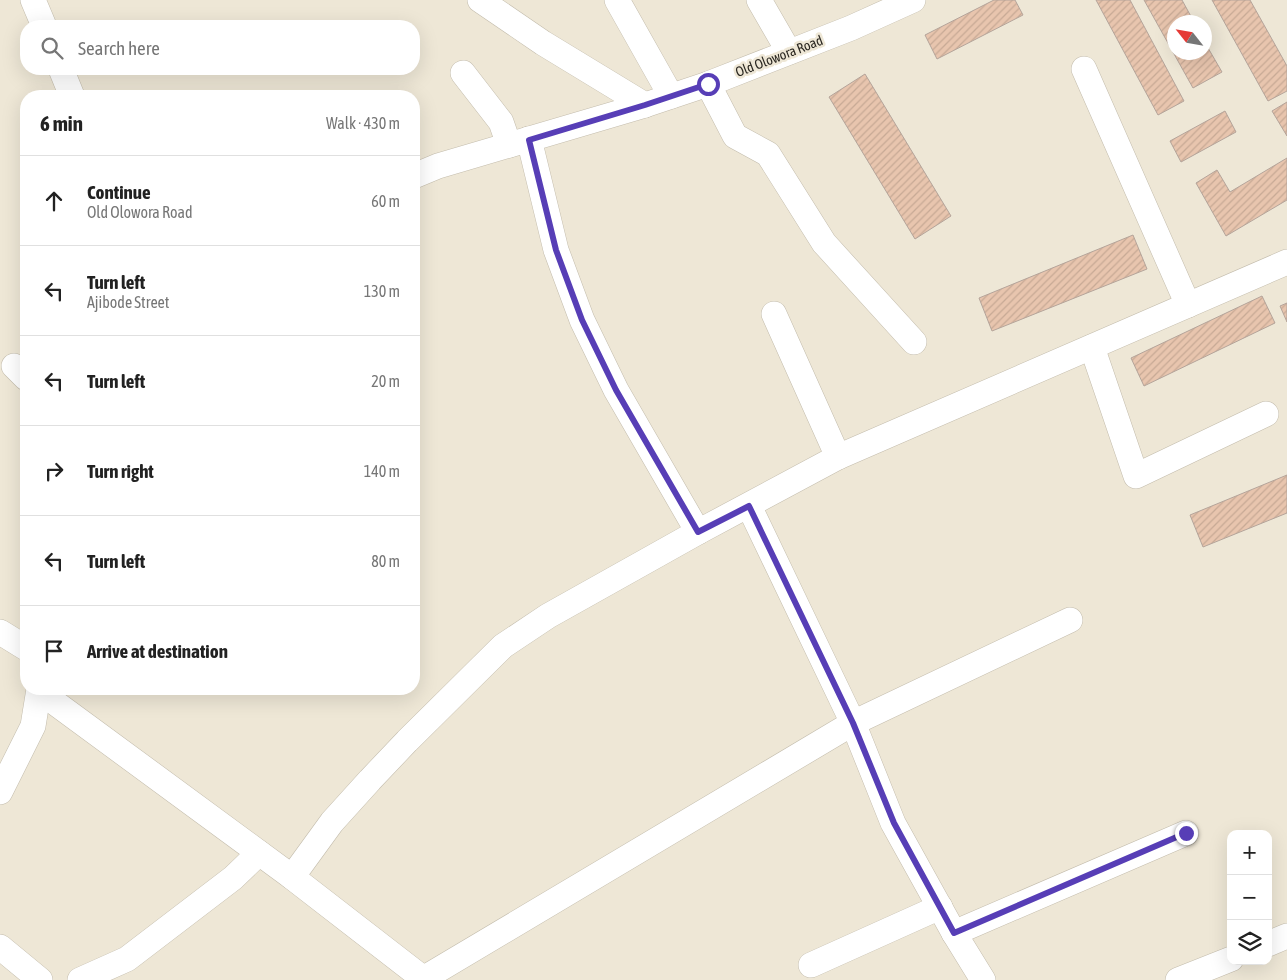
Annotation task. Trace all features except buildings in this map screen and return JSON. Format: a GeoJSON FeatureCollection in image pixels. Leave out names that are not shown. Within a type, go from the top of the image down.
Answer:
{"type":"FeatureCollection","features":[{"type":"Feature","properties":{"kind":"street"},"geometry":{"type":"LineString","coordinates":[[33,0],[41,20]]}},
{"type":"Feature","properties":{"kind":"street"},"geometry":{"type":"LineString","coordinates":[[480,0],[543,44],[645,105]]}},
{"type":"Feature","properties":{"kind":"street"},"geometry":{"type":"LineString","coordinates":[[617,0],[671,96]]}},
{"type":"Feature","properties":{"kind":"street"},"geometry":{"type":"LineString","coordinates":[[759,0],[788,52]]}},
{"type":"Feature","properties":{"kind":"street","name":"Old Olowora Road"},"geometry":{"type":"LineString","coordinates":[[420,174],[438,166],[645,105],[708,84],[788,52],[874,8],[913,0]]}},
{"type":"Feature","properties":{"kind":"street"},"geometry":{"type":"LineString","coordinates":[[1084,68],[1188,305]]}},
{"type":"Feature","properties":{"kind":"street"},"geometry":{"type":"LineString","coordinates":[[463,73],[519,142],[582,320],[616,390],[698,532]]}},
{"type":"Feature","properties":{"kind":"street"},"geometry":{"type":"LineString","coordinates":[[63,75],[70,90]]}},
{"type":"Feature","properties":{"kind":"street"},"geometry":{"type":"LineString","coordinates":[[708,84],[735,136],[768,154],[824,243],[914,342]]}},
{"type":"Feature","properties":{"kind":"street"},"geometry":{"type":"LineString","coordinates":[[292,877],[332,822],[370,780],[503,646],[548,616],[698,532],[838,457],[1287,262]]}},
{"type":"Feature","properties":{"kind":"street"},"geometry":{"type":"LineString","coordinates":[[774,314],[838,457]]}},
{"type":"Feature","properties":{"kind":"street"},"geometry":{"type":"LineString","coordinates":[[1092,347],[1136,476],[1266,414]]}},
{"type":"Feature","properties":{"kind":"street"},"geometry":{"type":"LineString","coordinates":[[749,506],[853,723],[894,823],[954,933],[983,980]]}},
{"type":"Feature","properties":{"kind":"street"},"geometry":{"type":"LineString","coordinates":[[46,695],[292,877],[424,979],[853,723],[1070,620]]}},
{"type":"Feature","properties":{"kind":"street"},"geometry":{"type":"LineString","coordinates":[[0,632],[20,644]]}},
{"type":"Feature","properties":{"kind":"street"},"geometry":{"type":"LineString","coordinates":[[0,792],[33,726],[38,695]]}},
{"type":"Feature","properties":{"kind":"street"},"geometry":{"type":"LineString","coordinates":[[954,933],[1186,833]]}},
{"type":"Feature","properties":{"kind":"street"},"geometry":{"type":"LineString","coordinates":[[80,980],[127,959],[233,878],[259,854]]}},
{"type":"Feature","properties":{"kind":"street"},"geometry":{"type":"LineString","coordinates":[[811,965],[940,907]]}},
{"type":"Feature","properties":{"kind":"street"},"geometry":{"type":"LineString","coordinates":[[1272,942],[1287,936]]}},
{"type":"Feature","properties":{"kind":"street"},"geometry":{"type":"LineString","coordinates":[[0,947],[40,980]]}},
{"type":"Feature","properties":{"kind":"street"},"geometry":{"type":"LineString","coordinates":[[1178,980],[1227,961]]}},
{"type":"Feature","properties":{"kind":"route"},"geometry":{"type":"LineString","coordinates":[[708,84],[529,140],[556,250],[582,320],[616,390],[698,532],[749,506],[853,723],[894,823],[954,933],[1186,833]]}}]}
